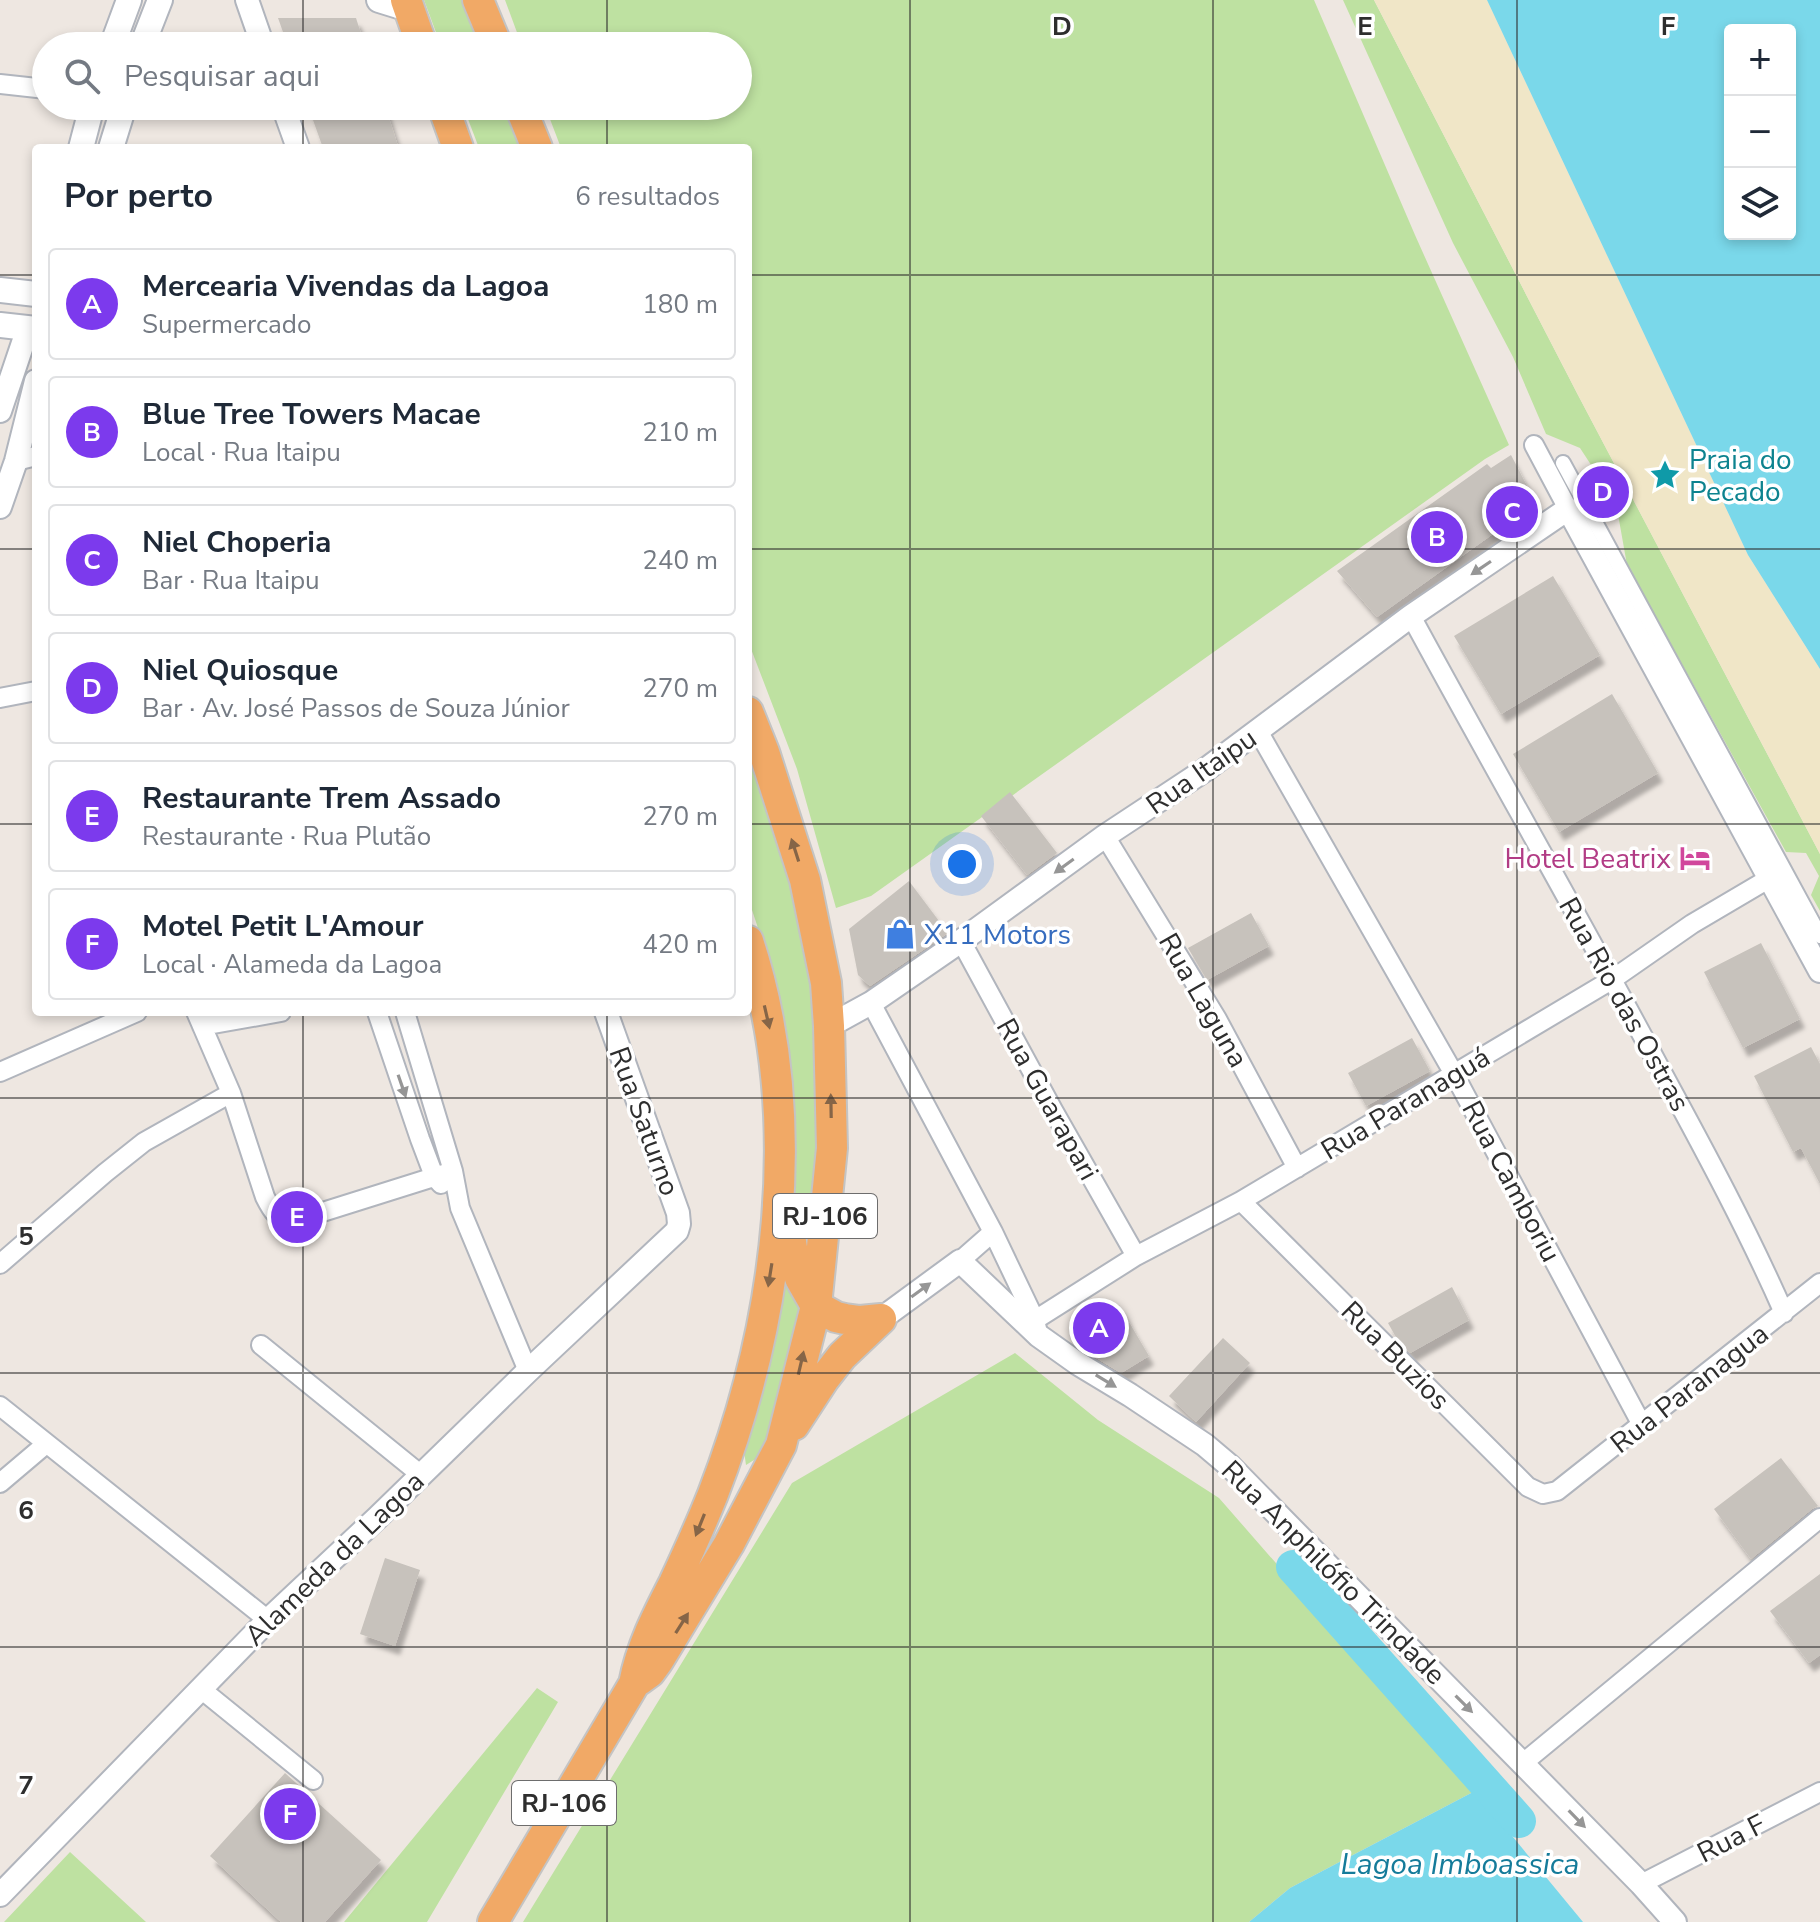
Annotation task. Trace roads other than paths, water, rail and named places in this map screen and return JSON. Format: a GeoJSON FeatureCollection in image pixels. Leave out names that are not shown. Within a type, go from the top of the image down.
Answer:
{"type":"FeatureCollection","features":[{"type":"Feature","properties":{"kind":"highway"},"geometry":{"type":"LineString","coordinates":[[478,0],[491,32]]}},
{"type":"Feature","properties":{"kind":"highway"},"geometry":{"type":"LineString","coordinates":[[407,4],[417,32]]}},
{"type":"Feature","properties":{"kind":"highway"},"geometry":{"type":"LineString","coordinates":[[448,120],[457,144]]}},
{"type":"Feature","properties":{"kind":"highway"},"geometry":{"type":"LineString","coordinates":[[526,120],[535,144]]}},
{"type":"Feature","properties":{"kind":"highway","name":"RJ-106"},"geometry":{"type":"LineString","coordinates":[[634,1684],[650,1672],[677,1631],[729,1544],[781,1445],[816,1306],[832,1148],[826,983],[805,880],[752,722]]}},
{"type":"Feature","properties":{"kind":"highway","name":"RJ-106"},"geometry":{"type":"LineString","coordinates":[[493,1922],[634,1684],[642,1651],[697,1533],[731,1449],[751,1377],[766,1302],[780,1175],[779,1101],[771,1034],[752,957]]}},
{"type":"Feature","properties":{"kind":"highway"},"geometry":{"type":"LineString","coordinates":[[780,1175],[800,1278],[816,1306],[845,1319],[881,1319]]}},
{"type":"Feature","properties":{"kind":"highway"},"geometry":{"type":"LineString","coordinates":[[781,1445],[842,1356],[881,1319]]}},
{"type":"Feature","properties":{"kind":"main road"},"geometry":{"type":"LineString","coordinates":[[117,32],[129,0]]}},
{"type":"Feature","properties":{"kind":"main road"},"geometry":{"type":"LineString","coordinates":[[147,32],[160,0]]}},
{"type":"Feature","properties":{"kind":"main road"},"geometry":{"type":"LineString","coordinates":[[379,0],[407,4]]}},
{"type":"Feature","properties":{"kind":"main road"},"geometry":{"type":"LineString","coordinates":[[82,144],[88,120]]}},
{"type":"Feature","properties":{"kind":"main road"},"geometry":{"type":"LineString","coordinates":[[112,144],[120,120]]}},
{"type":"Feature","properties":{"kind":"main road"},"geometry":{"type":"LineString","coordinates":[[0,290],[32,295]]}},
{"type":"Feature","properties":{"kind":"main road"},"geometry":{"type":"LineString","coordinates":[[0,325],[32,328]]}},
{"type":"Feature","properties":{"kind":"street"},"geometry":{"type":"LineString","coordinates":[[247,0],[258,32]]}},
{"type":"Feature","properties":{"kind":"street"},"geometry":{"type":"LineString","coordinates":[[0,84],[32,87]]}},
{"type":"Feature","properties":{"kind":"street"},"geometry":{"type":"LineString","coordinates":[[288,120],[297,144]]}},
{"type":"Feature","properties":{"kind":"street"},"geometry":{"type":"LineString","coordinates":[[0,411],[32,328]]}},
{"type":"Feature","properties":{"kind":"street"},"geometry":{"type":"LineString","coordinates":[[0,507],[26,458],[32,412]]}},
{"type":"Feature","properties":{"kind":"street"},"geometry":{"type":"LineString","coordinates":[[1534,445],[1820,971]]}},
{"type":"Feature","properties":{"kind":"street"},"geometry":{"type":"LineString","coordinates":[[1563,463],[1820,936]]}},
{"type":"Feature","properties":{"kind":"street","name":"Rua Itaipu"},"geometry":{"type":"LineString","coordinates":[[829,1026],[871,1003],[961,941],[1105,836],[1205,770],[1411,616],[1568,509]]}},
{"type":"Feature","properties":{"kind":"street","name":"Rua Rio das Ostras"},"geometry":{"type":"LineString","coordinates":[[1411,616],[1613,979],[1759,1255],[1784,1313]]}},
{"type":"Feature","properties":{"kind":"street"},"geometry":{"type":"LineString","coordinates":[[0,698],[32,692]]}},
{"type":"Feature","properties":{"kind":"street","name":"Rua Camboriu"},"geometry":{"type":"LineString","coordinates":[[1258,731],[1454,1074],[1642,1425]]}},
{"type":"Feature","properties":{"kind":"street","name":"Rua Laguna"},"geometry":{"type":"LineString","coordinates":[[1105,836],[1217,1019],[1297,1168]]}},
{"type":"Feature","properties":{"kind":"street","name":"Rua Paranaguá"},"geometry":{"type":"LineString","coordinates":[[1037,1328],[1136,1256],[1297,1168],[1613,979],[1692,924],[1770,878]]}},
{"type":"Feature","properties":{"kind":"street","name":"Rua Guarapari"},"geometry":{"type":"LineString","coordinates":[[961,941],[1136,1256]]}},
{"type":"Feature","properties":{"kind":"street"},"geometry":{"type":"LineString","coordinates":[[871,1003],[993,1232],[1037,1328]]}},
{"type":"Feature","properties":{"kind":"street"},"geometry":{"type":"LineString","coordinates":[[0,1072],[128,1016]]}},
{"type":"Feature","properties":{"kind":"street"},"geometry":{"type":"LineString","coordinates":[[234,1016],[199,1019],[231,1093],[265,1197],[279,1218],[294,1221],[453,1171]]}},
{"type":"Feature","properties":{"kind":"street"},"geometry":{"type":"LineString","coordinates":[[378,1016],[434,1176],[460,1208]]}},
{"type":"Feature","properties":{"kind":"street"},"geometry":{"type":"LineString","coordinates":[[406,1016],[453,1171],[460,1208],[528,1371]]}},
{"type":"Feature","properties":{"kind":"street","name":"Rua Saturno"},"geometry":{"type":"LineString","coordinates":[[607,1016],[678,1213],[677,1231]]}},
{"type":"Feature","properties":{"kind":"street"},"geometry":{"type":"LineString","coordinates":[[0,1264],[144,1142],[231,1093]]}},
{"type":"Feature","properties":{"kind":"street","name":"Rua Buzios"},"geometry":{"type":"LineString","coordinates":[[1241,1201],[1528,1487],[1543,1494],[1557,1491]]}},
{"type":"Feature","properties":{"kind":"street","name":"Alameda da Lagoa"},"geometry":{"type":"LineString","coordinates":[[0,1895],[268,1620],[677,1231]]}},
{"type":"Feature","properties":{"kind":"street"},"geometry":{"type":"LineString","coordinates":[[881,1319],[960,1261],[993,1232]]}},
{"type":"Feature","properties":{"kind":"street","name":"Rua Anphilófio Trindade"},"geometry":{"type":"LineString","coordinates":[[960,1261],[1077,1363],[1205,1445],[1231,1467],[1675,1922]]}},
{"type":"Feature","properties":{"kind":"street","name":"Rua Paranagua"},"geometry":{"type":"LineString","coordinates":[[1557,1491],[1820,1283]]}},
{"type":"Feature","properties":{"kind":"street"},"geometry":{"type":"LineString","coordinates":[[261,1345],[420,1474]]}},
{"type":"Feature","properties":{"kind":"street"},"geometry":{"type":"LineString","coordinates":[[0,1406],[268,1620]]}},
{"type":"Feature","properties":{"kind":"street"},"geometry":{"type":"LineString","coordinates":[[0,1483],[46,1444]]}},
{"type":"Feature","properties":{"kind":"street"},"geometry":{"type":"LineString","coordinates":[[1523,1763],[1820,1518]]}},
{"type":"Feature","properties":{"kind":"street"},"geometry":{"type":"LineString","coordinates":[[201,1689],[313,1780]]}},
{"type":"Feature","properties":{"kind":"street","name":"Rua F"},"geometry":{"type":"LineString","coordinates":[[1641,1884],[1820,1792]]}},
{"type":"Feature","properties":{"kind":"water"},"geometry":{"type":"Polygon","coordinates":[[[1487,0],[1820,0],[1820,669],[1748,555],[1487,0]]]}},
{"type":"Feature","properties":{"kind":"water","name":"Lagoa Imboassica"},"geometry":{"type":"Polygon","coordinates":[[[1475,1791],[1583,1922],[1249,1922],[1290,1888],[1475,1791]]]}},
{"type":"Feature","properties":{"kind":"waterway"},"geometry":{"type":"LineString","coordinates":[[1293,1567],[1519,1821]]}},
{"type":"Feature","properties":{"kind":"place","name":"Praia do Pecado"},"geometry":{"type":"Point","coordinates":[1665,475]}},
{"type":"Feature","properties":{"kind":"place","name":"Niel Quiosque"},"geometry":{"type":"Point","coordinates":[1603,492]}},
{"type":"Feature","properties":{"kind":"place","name":"Niel Choperia"},"geometry":{"type":"Point","coordinates":[1512,512]}},
{"type":"Feature","properties":{"kind":"place","name":"Blue Tree Towers Macae"},"geometry":{"type":"Point","coordinates":[1437,537]}},
{"type":"Feature","properties":{"kind":"place","name":"Hotel Beatrix"},"geometry":{"type":"Point","coordinates":[1695,858]}},
{"type":"Feature","properties":{"kind":"place","name":"X11 Motors"},"geometry":{"type":"Point","coordinates":[900,934]}},
{"type":"Feature","properties":{"kind":"place","name":"Restaurante Trem Assado"},"geometry":{"type":"Point","coordinates":[297,1217]}},
{"type":"Feature","properties":{"kind":"place","name":"Mercearia Vivendas da Lagoa"},"geometry":{"type":"Point","coordinates":[1099,1328]}},
{"type":"Feature","properties":{"kind":"place","name":"Motel Petit L'Amour"},"geometry":{"type":"Point","coordinates":[290,1814]}}]}
